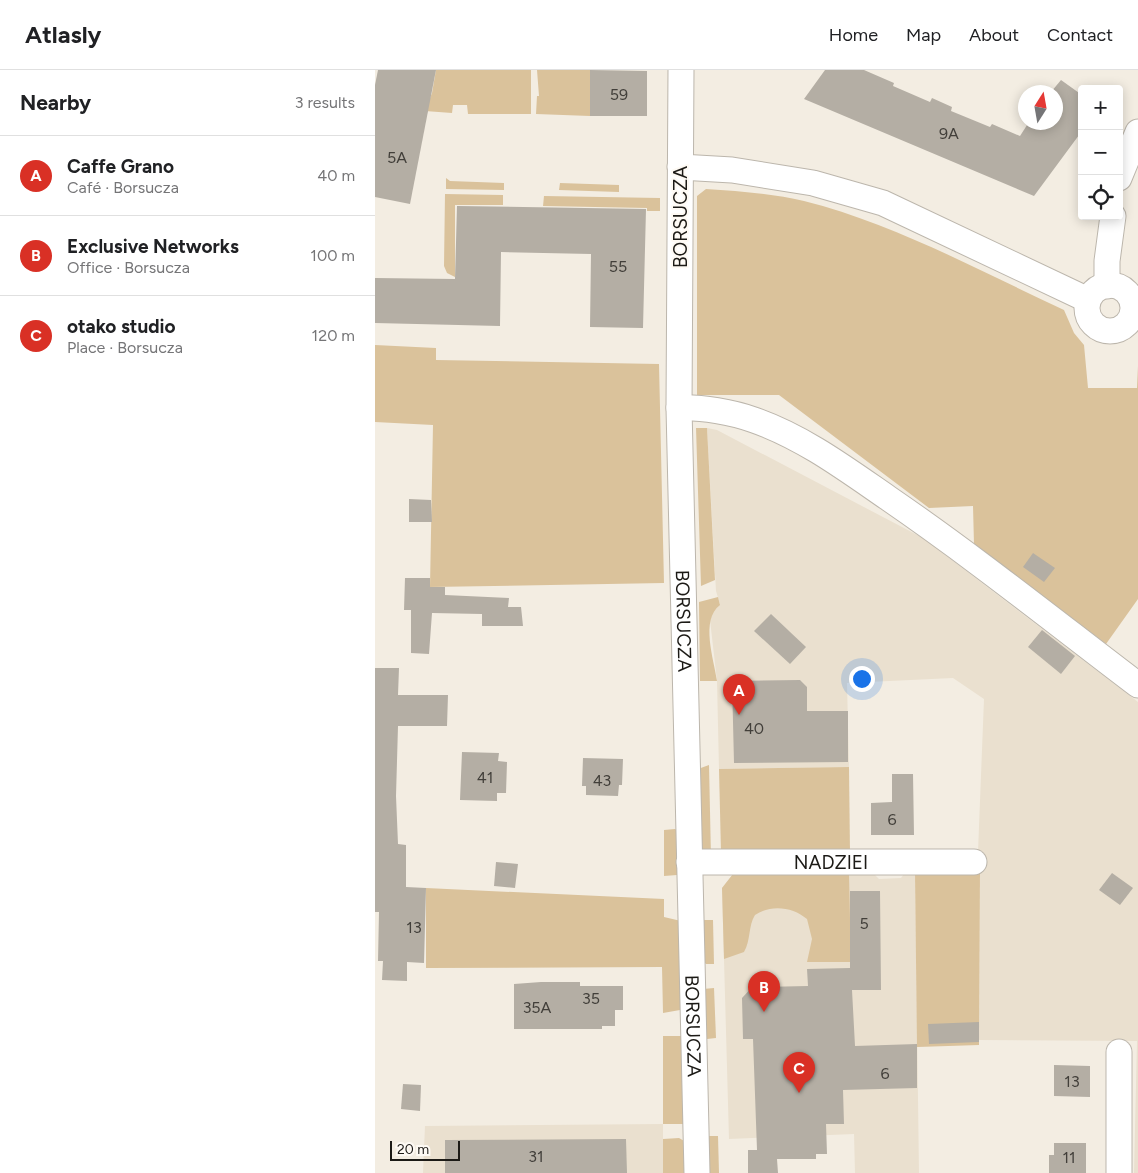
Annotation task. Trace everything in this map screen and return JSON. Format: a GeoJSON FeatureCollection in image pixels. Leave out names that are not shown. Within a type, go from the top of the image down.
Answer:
{"type":"FeatureCollection","features":[{"type":"Feature","properties":{"kind":"street","name":"BORSUCZA"},"geometry":{"type":"LineString","coordinates":[[681,70],[679,408],[697,1173]]}},
{"type":"Feature","properties":{"kind":"street"},"geometry":{"type":"LineString","coordinates":[[1120,175],[1138,132]]}},
{"type":"Feature","properties":{"kind":"street"},"geometry":{"type":"LineString","coordinates":[[680,167],[732,170],[813,183],[883,204],[1098,293],[1107,261],[1112,220]]}},
{"type":"Feature","properties":{"kind":"street"},"geometry":{"type":"LineString","coordinates":[[679,408],[693,407],[753,420],[798,439],[854,474],[935,530],[1138,685]]}},
{"type":"Feature","properties":{"kind":"street","name":"NADZIEI"},"geometry":{"type":"LineString","coordinates":[[689,862],[974,862]]}},
{"type":"Feature","properties":{"kind":"street"},"geometry":{"type":"LineString","coordinates":[[1119,1052],[1119,1173]]}},
{"type":"Feature","properties":{"kind":"shaded area"},"geometry":{"type":"Polygon","coordinates":[[[436,70],[531,70],[531,114],[468,114],[467,105],[453,105],[452,113],[425,111],[432,93],[436,70]]]}},
{"type":"Feature","properties":{"kind":"shaded area"},"geometry":{"type":"Polygon","coordinates":[[[537,70],[590,70],[590,116],[536,114],[537,96],[539,96],[537,70]]]}},
{"type":"Feature","properties":{"kind":"shaded area"},"geometry":{"type":"Polygon","coordinates":[[[446,178],[450,181],[504,183],[504,190],[446,189],[446,178]]]}},
{"type":"Feature","properties":{"kind":"shaded area"},"geometry":{"type":"Polygon","coordinates":[[[560,183],[619,185],[619,192],[559,190],[560,183]]]}},
{"type":"Feature","properties":{"kind":"shaded area"},"geometry":{"type":"Polygon","coordinates":[[[706,189],[780,196],[804,201],[871,222],[937,250],[1064,310],[1074,333],[1084,345],[1088,388],[1137,388],[1138,366],[1138,599],[1106,644],[974,544],[973,506],[929,508],[779,395],[697,395],[697,196],[706,189]]]}},
{"type":"Feature","properties":{"kind":"shaded area"},"geometry":{"type":"Polygon","coordinates":[[[445,194],[503,195],[503,205],[455,205],[455,277],[447,273],[444,266],[445,194]]]}},
{"type":"Feature","properties":{"kind":"shaded area"},"geometry":{"type":"Polygon","coordinates":[[[544,196],[660,198],[660,211],[647,211],[647,208],[543,206],[544,196]]]}},
{"type":"Feature","properties":{"kind":"shaded area"},"geometry":{"type":"Polygon","coordinates":[[[375,345],[436,348],[436,360],[659,364],[664,583],[430,587],[433,425],[375,422],[375,345]]]}},
{"type":"Feature","properties":{"kind":"shaded area"},"geometry":{"type":"Polygon","coordinates":[[[696,428],[707,428],[715,580],[701,586],[696,428]]]}},
{"type":"Feature","properties":{"kind":"shaded area"},"geometry":{"type":"Polygon","coordinates":[[[707,428],[717,430],[923,538],[1138,702],[1138,1173],[1134,1173],[1137,1041],[979,1040],[980,872],[978,852],[984,699],[953,678],[847,683],[849,767],[719,769],[717,681],[710,620],[714,609],[720,604],[716,591],[707,428]]]}},
{"type":"Feature","properties":{"kind":"shaded area"},"geometry":{"type":"Polygon","coordinates":[[[718,597],[720,605],[714,612],[709,630],[717,681],[700,681],[699,602],[718,597]]]}},
{"type":"Feature","properties":{"kind":"shaded area"},"geometry":{"type":"Polygon","coordinates":[[[709,765],[711,858],[700,855],[698,769],[709,765]]]}},
{"type":"Feature","properties":{"kind":"shaded area"},"geometry":{"type":"Polygon","coordinates":[[[849,767],[850,854],[721,853],[719,769],[849,767]]]}},
{"type":"Feature","properties":{"kind":"shaded area"},"geometry":{"type":"Polygon","coordinates":[[[675,829],[678,831],[679,873],[677,875],[664,876],[664,830],[675,829]]]}},
{"type":"Feature","properties":{"kind":"shaded area"},"geometry":{"type":"Polygon","coordinates":[[[980,872],[979,1045],[917,1047],[915,874],[980,872]]]}},
{"type":"Feature","properties":{"kind":"shaded area"},"geometry":{"type":"Polygon","coordinates":[[[733,874],[874,874],[879,879],[901,878],[904,874],[915,874],[919,1173],[855,1173],[854,1134],[729,1139],[722,888],[733,874]]]}},
{"type":"Feature","properties":{"kind":"shaded area"},"geometry":{"type":"Polygon","coordinates":[[[733,874],[849,874],[851,962],[807,962],[812,939],[807,919],[795,912],[782,908],[768,909],[755,915],[744,952],[724,959],[722,888],[733,874]]]}},
{"type":"Feature","properties":{"kind":"shaded area"},"geometry":{"type":"Polygon","coordinates":[[[426,888],[664,899],[664,917],[681,921],[682,1007],[680,1010],[663,1013],[662,967],[426,968],[426,888]]]}},
{"type":"Feature","properties":{"kind":"shaded area"},"geometry":{"type":"Polygon","coordinates":[[[704,920],[713,920],[714,964],[706,964],[703,961],[702,923],[704,920]]]}},
{"type":"Feature","properties":{"kind":"shaded area"},"geometry":{"type":"Polygon","coordinates":[[[714,988],[716,1038],[707,1039],[705,1036],[703,989],[714,988]]]}},
{"type":"Feature","properties":{"kind":"shaded area"},"geometry":{"type":"Polygon","coordinates":[[[663,1036],[681,1036],[683,1041],[685,1124],[663,1124],[663,1036]]]}},
{"type":"Feature","properties":{"kind":"shaded area"},"geometry":{"type":"Polygon","coordinates":[[[663,1124],[663,1173],[423,1173],[425,1126],[663,1124]]]}},
{"type":"Feature","properties":{"kind":"shaded area"},"geometry":{"type":"Polygon","coordinates":[[[718,1136],[719,1173],[708,1173],[707,1137],[718,1136]]]}},
{"type":"Feature","properties":{"kind":"shaded area"},"geometry":{"type":"Polygon","coordinates":[[[679,1138],[686,1142],[686,1173],[663,1173],[663,1139],[679,1138]]]}},
{"type":"Feature","properties":{"kind":"building"},"geometry":{"type":"Polygon","coordinates":[[[378,70],[436,70],[410,204],[375,197],[375,85],[378,70]]]}},
{"type":"Feature","properties":{"kind":"building"},"geometry":{"type":"Polygon","coordinates":[[[590,70],[647,71],[647,116],[590,116],[590,70]]]}},
{"type":"Feature","properties":{"kind":"building"},"geometry":{"type":"Polygon","coordinates":[[[825,70],[864,70],[894,83],[893,86],[930,102],[932,98],[952,107],[951,111],[990,127],[992,124],[1020,136],[1024,130],[1063,130],[1063,85],[1057,85],[1061,80],[1078,92],[1078,136],[1034,196],[804,99],[825,70]]]}},
{"type":"Feature","properties":{"kind":"building"},"geometry":{"type":"Polygon","coordinates":[[[457,206],[646,209],[643,328],[590,327],[591,254],[501,252],[500,326],[375,323],[375,278],[455,279],[457,206]]]}},
{"type":"Feature","properties":{"kind":"building"},"geometry":{"type":"Polygon","coordinates":[[[409,499],[431,500],[432,522],[409,522],[409,499]]]}},
{"type":"Feature","properties":{"kind":"building"},"geometry":{"type":"Polygon","coordinates":[[[1033,553],[1055,568],[1044,582],[1023,567],[1033,553]]]}},
{"type":"Feature","properties":{"kind":"building"},"geometry":{"type":"Polygon","coordinates":[[[405,578],[430,578],[430,587],[445,587],[445,595],[509,598],[508,607],[521,607],[523,626],[482,626],[482,614],[432,613],[429,654],[411,653],[411,610],[404,610],[405,578]]]}},
{"type":"Feature","properties":{"kind":"building"},"geometry":{"type":"Polygon","coordinates":[[[771,614],[806,647],[790,664],[754,631],[771,614]]]}},
{"type":"Feature","properties":{"kind":"building"},"geometry":{"type":"Polygon","coordinates":[[[1042,630],[1075,656],[1061,674],[1028,647],[1042,630]]]}},
{"type":"Feature","properties":{"kind":"building"},"geometry":{"type":"Polygon","coordinates":[[[375,668],[399,668],[398,695],[448,695],[447,726],[398,726],[396,796],[398,844],[406,845],[406,887],[426,888],[424,963],[407,962],[407,981],[382,980],[383,961],[378,961],[379,912],[375,912],[375,668]]]}},
{"type":"Feature","properties":{"kind":"building"},"geometry":{"type":"Polygon","coordinates":[[[800,680],[807,687],[807,711],[848,711],[848,762],[734,763],[732,681],[800,680]]]}},
{"type":"Feature","properties":{"kind":"building"},"geometry":{"type":"Polygon","coordinates":[[[462,752],[499,753],[498,761],[507,762],[506,793],[497,793],[497,801],[460,800],[462,752]]]}},
{"type":"Feature","properties":{"kind":"building"},"geometry":{"type":"Polygon","coordinates":[[[583,758],[623,759],[622,785],[619,785],[618,796],[586,795],[586,786],[582,786],[583,758]]]}},
{"type":"Feature","properties":{"kind":"building"},"geometry":{"type":"Polygon","coordinates":[[[892,774],[913,774],[914,835],[871,835],[871,803],[892,802],[892,774]]]}},
{"type":"Feature","properties":{"kind":"building"},"geometry":{"type":"Polygon","coordinates":[[[496,862],[518,864],[515,888],[494,886],[496,862]]]}},
{"type":"Feature","properties":{"kind":"building"},"geometry":{"type":"Polygon","coordinates":[[[1112,873],[1133,888],[1120,905],[1099,890],[1112,873]]]}},
{"type":"Feature","properties":{"kind":"building"},"geometry":{"type":"Polygon","coordinates":[[[850,891],[880,891],[881,990],[852,990],[855,1046],[917,1044],[917,1088],[843,1090],[844,1124],[826,1124],[827,1154],[816,1154],[816,1159],[777,1159],[778,1173],[748,1173],[748,1150],[757,1150],[753,1039],[743,1039],[742,998],[756,983],[761,987],[808,986],[807,969],[850,968],[850,891]]]}},
{"type":"Feature","properties":{"kind":"building"},"geometry":{"type":"Polygon","coordinates":[[[580,982],[580,986],[623,986],[623,1010],[615,1010],[615,1026],[602,1026],[602,1029],[514,1029],[514,984],[580,982]]]}},
{"type":"Feature","properties":{"kind":"building"},"geometry":{"type":"Polygon","coordinates":[[[979,1022],[979,1042],[929,1044],[928,1024],[979,1022]]]}},
{"type":"Feature","properties":{"kind":"building"},"geometry":{"type":"Polygon","coordinates":[[[1054,1065],[1090,1066],[1090,1097],[1054,1096],[1054,1065]]]}},
{"type":"Feature","properties":{"kind":"building"},"geometry":{"type":"Polygon","coordinates":[[[403,1084],[421,1085],[420,1111],[401,1109],[403,1084]]]}},
{"type":"Feature","properties":{"kind":"building"},"geometry":{"type":"Polygon","coordinates":[[[626,1139],[627,1173],[445,1173],[445,1140],[626,1139]]]}},
{"type":"Feature","properties":{"kind":"building"},"geometry":{"type":"Polygon","coordinates":[[[1054,1143],[1086,1143],[1086,1173],[1049,1173],[1049,1155],[1054,1155],[1054,1143]]]}},
{"type":"Feature","properties":{"kind":"place","name":"Caffe Grano"},"geometry":{"type":"Point","coordinates":[739,715]}},
{"type":"Feature","properties":{"kind":"place","name":"Exclusive Networks"},"geometry":{"type":"Point","coordinates":[764,1012]}},
{"type":"Feature","properties":{"kind":"place","name":"otako studio"},"geometry":{"type":"Point","coordinates":[799,1093]}}]}
